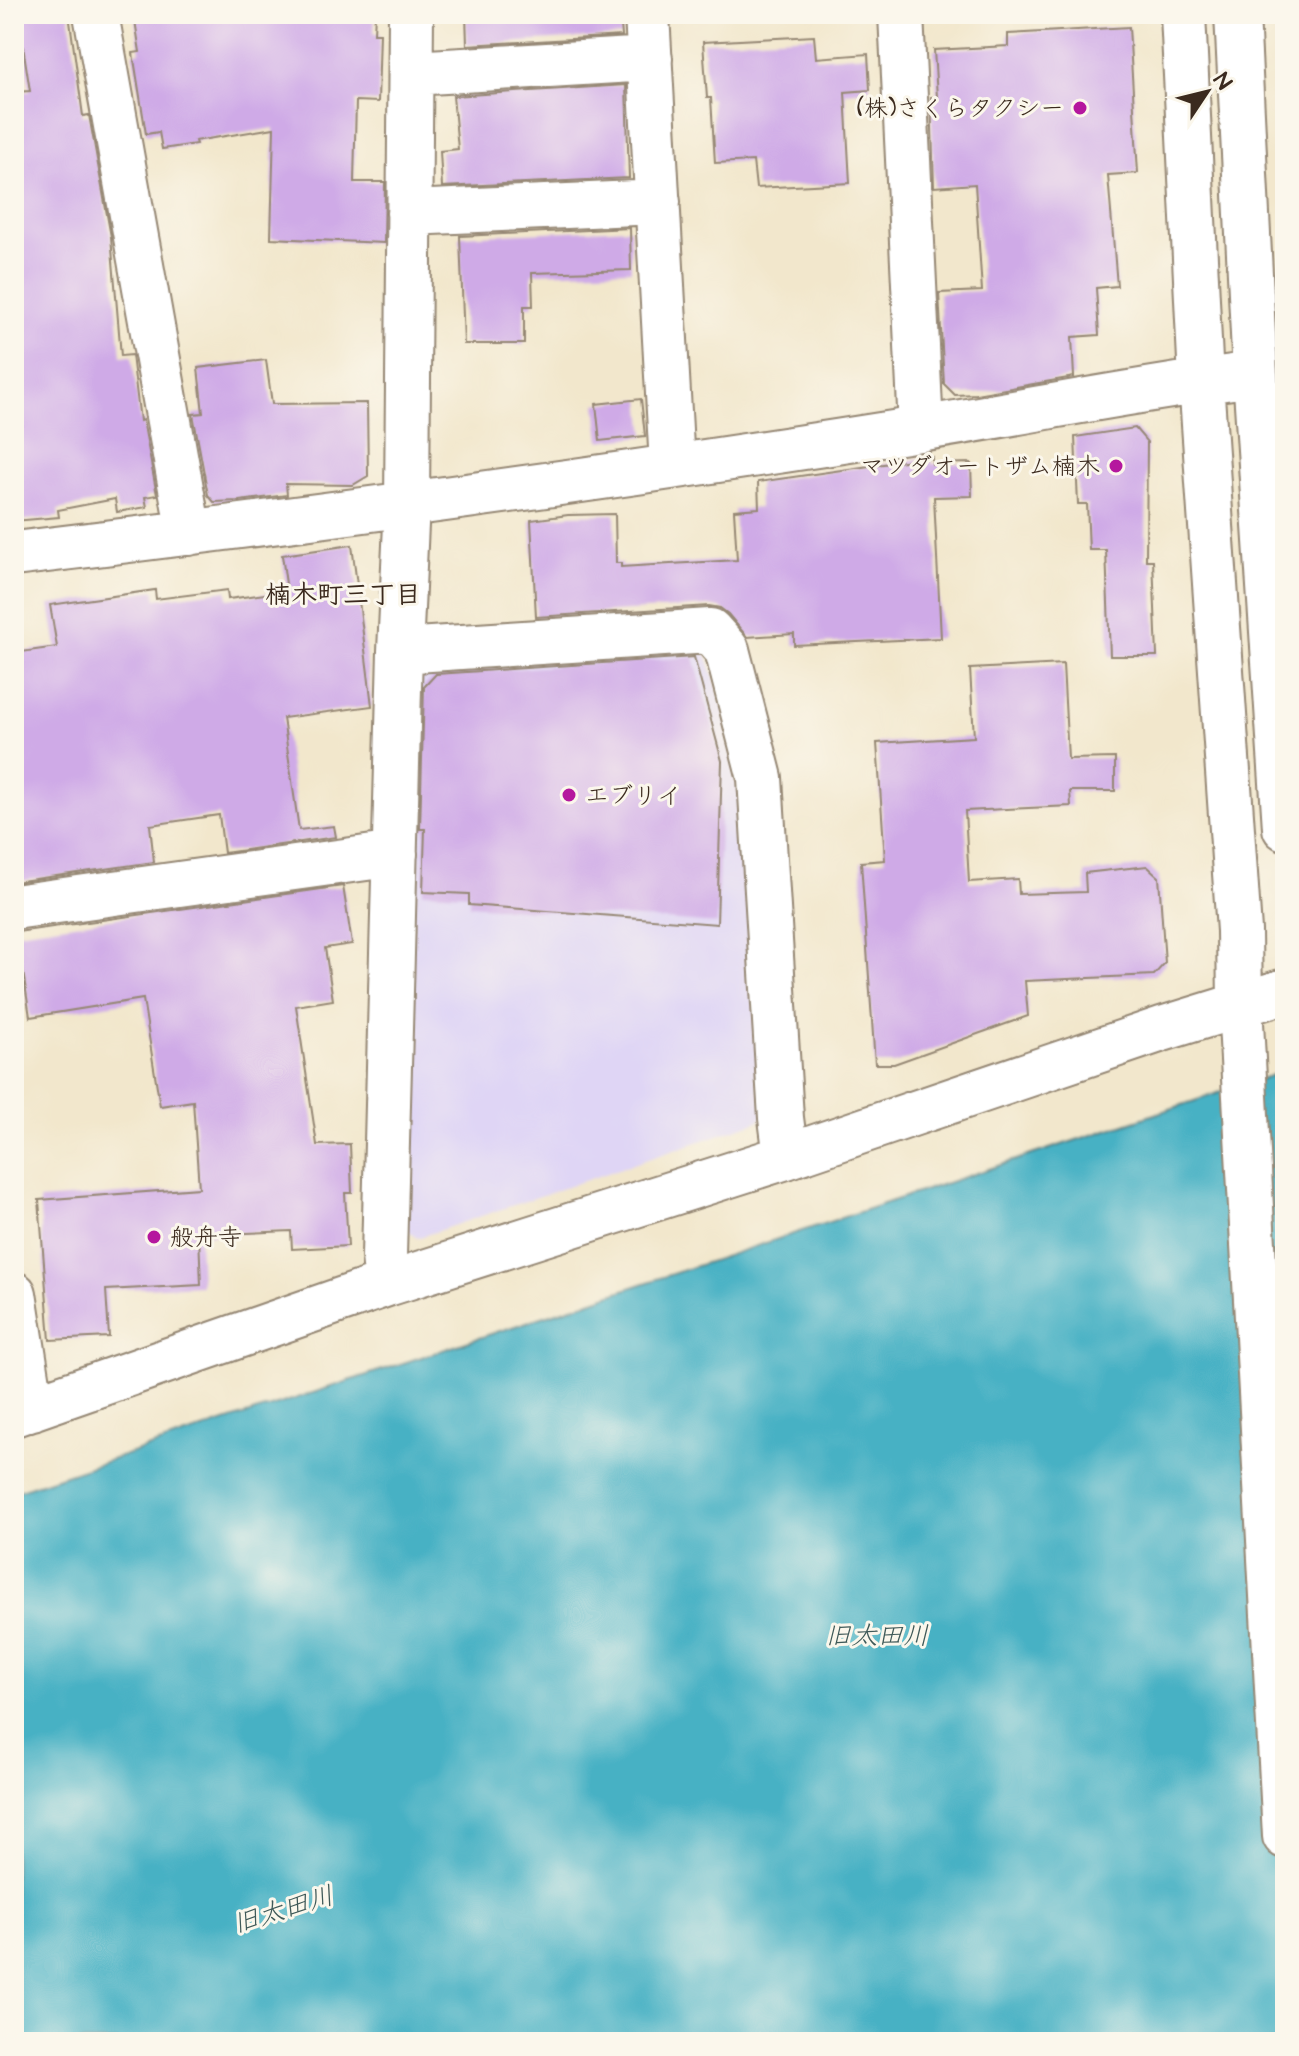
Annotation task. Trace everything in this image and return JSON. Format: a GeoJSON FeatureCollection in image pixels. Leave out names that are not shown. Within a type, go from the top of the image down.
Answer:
{"type":"FeatureCollection","features":[{"type":"Feature","properties":{"kind":"street"},"geometry":{"type":"LineString","coordinates":[[96,14],[189,533]]}},
{"type":"Feature","properties":{"kind":"street"},"geometry":{"type":"LineString","coordinates":[[387,1284],[384,1256],[400,651],[407,503],[411,14]]}},
{"type":"Feature","properties":{"kind":"street"},"geometry":{"type":"LineString","coordinates":[[647,14],[672,466]]}},
{"type":"Feature","properties":{"kind":"street"},"geometry":{"type":"LineString","coordinates":[[901,14],[921,429]]}},
{"type":"Feature","properties":{"kind":"street"},"geometry":{"type":"LineString","coordinates":[[1183,14],[1201,381],[1239,931],[1240,1004],[1285,1836]]}},
{"type":"Feature","properties":{"kind":"street"},"geometry":{"type":"LineString","coordinates":[[1237,14],[1255,374],[1285,828]]}},
{"type":"Feature","properties":{"kind":"street"},"geometry":{"type":"LineString","coordinates":[[411,73],[650,59]]}},
{"type":"Feature","properties":{"kind":"street"},"geometry":{"type":"LineString","coordinates":[[409,213],[658,202]]}},
{"type":"Feature","properties":{"kind":"street"},"geometry":{"type":"LineString","coordinates":[[14,554],[672,466],[1255,374]]}},
{"type":"Feature","properties":{"kind":"street"},"geometry":{"type":"LineString","coordinates":[[400,651],[710,631],[727,650],[760,778],[786,1157]]}},
{"type":"Feature","properties":{"kind":"street"},"geometry":{"type":"LineString","coordinates":[[14,907],[395,854]]}},
{"type":"Feature","properties":{"kind":"street"},"geometry":{"type":"LineString","coordinates":[[14,1294],[23,1411],[387,1284],[786,1157],[1285,991]]}},
{"type":"Feature","properties":{"kind":"shaded area"},"geometry":{"type":"Polygon","coordinates":[[[702,642],[749,780],[769,1107],[759,1121],[417,1238],[398,1224],[413,677],[431,663],[702,642]]]}},
{"type":"Feature","properties":{"kind":"water","name":"旧太田川"},"geometry":{"type":"Polygon","coordinates":[[[1285,1071],[1285,2042],[14,2042],[14,1492],[1285,1071]]]}},
{"type":"Feature","properties":{"kind":"building"},"geometry":{"type":"Polygon","coordinates":[[[18,14],[69,14],[83,116],[89,115],[111,237],[121,356],[132,355],[140,421],[143,420],[157,495],[145,497],[147,507],[117,512],[115,499],[58,510],[59,517],[14,521],[14,92],[30,91],[18,14]]]}},
{"type":"Feature","properties":{"kind":"building"},"geometry":{"type":"Polygon","coordinates":[[[134,14],[375,14],[374,33],[380,33],[378,102],[356,101],[354,182],[385,182],[384,243],[271,238],[274,128],[162,149],[159,132],[146,134],[133,53],[140,52],[134,14]]]}},
{"type":"Feature","properties":{"kind":"building"},"geometry":{"type":"Polygon","coordinates":[[[466,14],[620,14],[622,36],[467,45],[466,14]]]}},
{"type":"Feature","properties":{"kind":"building"},"geometry":{"type":"Polygon","coordinates":[[[1129,27],[1138,173],[1108,175],[1117,286],[1096,288],[1099,335],[1072,337],[1074,377],[955,395],[944,384],[939,293],[982,291],[975,184],[934,187],[931,97],[937,97],[934,50],[1008,46],[1008,34],[1129,27]]]}},
{"type":"Feature","properties":{"kind":"building"},"geometry":{"type":"Polygon","coordinates":[[[814,36],[816,58],[868,54],[870,90],[845,92],[850,183],[756,188],[753,161],[715,163],[711,98],[707,98],[703,42],[814,36]]]}},
{"type":"Feature","properties":{"kind":"building"},"geometry":{"type":"Polygon","coordinates":[[[626,85],[629,178],[442,187],[440,151],[458,149],[453,96],[626,85]]]}},
{"type":"Feature","properties":{"kind":"building"},"geometry":{"type":"Polygon","coordinates":[[[630,228],[631,270],[532,273],[533,306],[524,306],[524,344],[464,344],[460,236],[630,228]]]}},
{"type":"Feature","properties":{"kind":"building"},"geometry":{"type":"Polygon","coordinates":[[[266,360],[272,404],[367,403],[368,476],[353,485],[286,484],[287,495],[214,502],[208,495],[193,414],[203,413],[198,368],[266,360]]]}},
{"type":"Feature","properties":{"kind":"building"},"geometry":{"type":"Polygon","coordinates":[[[641,399],[645,436],[600,441],[596,404],[641,399]]]}},
{"type":"Feature","properties":{"kind":"building"},"geometry":{"type":"Polygon","coordinates":[[[1135,428],[1147,442],[1146,560],[1153,560],[1157,656],[1110,656],[1106,550],[1089,550],[1087,504],[1078,504],[1075,437],[1135,428]]]}},
{"type":"Feature","properties":{"kind":"building"},"geometry":{"type":"Polygon","coordinates":[[[932,457],[932,464],[971,463],[972,496],[934,497],[941,638],[794,645],[794,634],[747,637],[728,614],[720,608],[709,606],[536,617],[531,520],[615,514],[616,563],[621,563],[621,567],[737,560],[734,510],[759,508],[758,482],[932,457]]]}},
{"type":"Feature","properties":{"kind":"building"},"geometry":{"type":"Polygon","coordinates":[[[352,545],[372,706],[283,718],[299,830],[334,826],[336,837],[224,853],[219,815],[150,825],[154,862],[14,882],[14,832],[20,831],[14,791],[14,653],[57,647],[50,605],[155,590],[156,599],[227,590],[228,599],[287,591],[282,555],[352,545]]]}},
{"type":"Feature","properties":{"kind":"building","name":"エブリイ"},"geometry":{"type":"Polygon","coordinates":[[[694,657],[722,761],[717,924],[469,905],[469,894],[423,892],[425,829],[420,829],[424,687],[436,674],[694,657]]]}},
{"type":"Feature","properties":{"kind":"building"},"geometry":{"type":"Polygon","coordinates":[[[1063,664],[1068,759],[1115,758],[1115,791],[1070,791],[1071,806],[965,811],[969,882],[1018,879],[1019,894],[1086,892],[1085,873],[1147,866],[1159,877],[1165,963],[1154,975],[1025,981],[1028,1016],[894,1064],[875,1064],[861,862],[885,860],[877,743],[974,737],[970,669],[1063,664]]]}},
{"type":"Feature","properties":{"kind":"building"},"geometry":{"type":"Polygon","coordinates":[[[343,886],[352,944],[325,948],[333,1000],[296,1006],[317,1145],[350,1144],[352,1193],[345,1193],[348,1246],[292,1249],[291,1231],[199,1235],[201,1285],[106,1290],[109,1337],[50,1340],[39,1200],[199,1188],[193,1101],[160,1106],[143,999],[30,1017],[17,932],[343,886]]]}},
{"type":"Feature","properties":{"kind":"place","name":"(株)さくらタクシー"},"geometry":{"type":"Point","coordinates":[1080,108]}},
{"type":"Feature","properties":{"kind":"place","name":"マツダオートザム楠木"},"geometry":{"type":"Point","coordinates":[1116,466]}},
{"type":"Feature","properties":{"kind":"place","name":"エブリイ"},"geometry":{"type":"Point","coordinates":[569,795]}},
{"type":"Feature","properties":{"kind":"place","name":"般舟寺"},"geometry":{"type":"Point","coordinates":[154,1237]}},
{"type":"Feature","properties":{"kind":"district","name":"楠木町三丁目"},"geometry":{"type":"Point","coordinates":[343,594]}}]}
